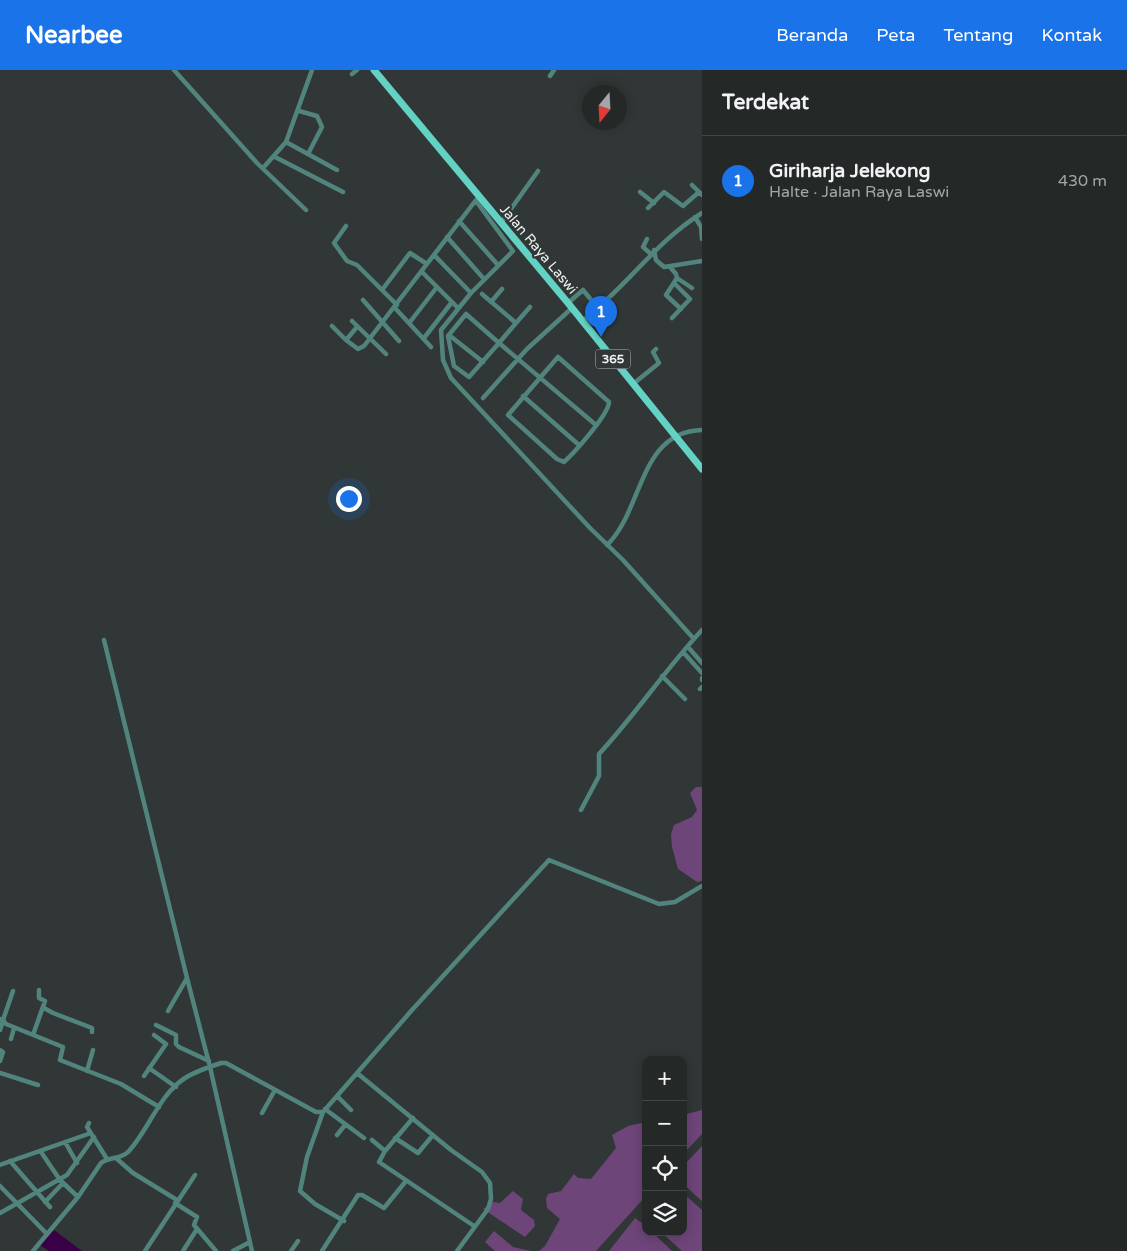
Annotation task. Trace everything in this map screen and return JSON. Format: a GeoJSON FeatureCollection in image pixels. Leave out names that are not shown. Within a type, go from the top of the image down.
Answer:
{"type":"FeatureCollection","features":[{"type":"Feature","properties":{"kind":"main road","name":"Jalan Raya Laswi"},"geometry":{"type":"LineString","coordinates":[[374,70],[478,199],[501,223],[702,468]]}},
{"type":"Feature","properties":{"kind":"street"},"geometry":{"type":"LineString","coordinates":[[175,70],[263,168],[306,210]]}},
{"type":"Feature","properties":{"kind":"street"},"geometry":{"type":"LineString","coordinates":[[263,168],[275,157],[286,142],[299,111],[312,70]]}},
{"type":"Feature","properties":{"kind":"street"},"geometry":{"type":"LineString","coordinates":[[352,74],[357,70]]}},
{"type":"Feature","properties":{"kind":"street"},"geometry":{"type":"LineString","coordinates":[[550,76],[554,70]]}},
{"type":"Feature","properties":{"kind":"street"},"geometry":{"type":"LineString","coordinates":[[299,111],[317,116],[322,127],[308,154]]}},
{"type":"Feature","properties":{"kind":"street"},"geometry":{"type":"LineString","coordinates":[[286,142],[337,170]]}},
{"type":"Feature","properties":{"kind":"street"},"geometry":{"type":"LineString","coordinates":[[275,157],[343,192]]}},
{"type":"Feature","properties":{"kind":"street"},"geometry":{"type":"LineString","coordinates":[[501,223],[538,171]]}},
{"type":"Feature","properties":{"kind":"street"},"geometry":{"type":"LineString","coordinates":[[648,208],[665,192],[684,206],[701,194],[692,185]]}},
{"type":"Feature","properties":{"kind":"street"},"geometry":{"type":"LineString","coordinates":[[640,192],[654,203]]}},
{"type":"Feature","properties":{"kind":"street"},"geometry":{"type":"LineString","coordinates":[[332,326],[358,349],[364,346],[459,221],[478,199]]}},
{"type":"Feature","properties":{"kind":"street"},"geometry":{"type":"LineString","coordinates":[[483,205],[513,248],[511,255],[484,278],[458,308],[440,333],[443,360],[451,378],[694,639]]}},
{"type":"Feature","properties":{"kind":"street"},"geometry":{"type":"LineString","coordinates":[[582,321],[619,288],[652,252],[674,232],[702,213]]}},
{"type":"Feature","properties":{"kind":"street"},"geometry":{"type":"LineString","coordinates":[[695,217],[701,227],[702,239]]}},
{"type":"Feature","properties":{"kind":"street"},"geometry":{"type":"LineString","coordinates":[[459,221],[498,265]]}},
{"type":"Feature","properties":{"kind":"street"},"geometry":{"type":"LineString","coordinates":[[346,226],[334,243],[336,249],[347,262],[357,265],[382,290],[431,347]]}},
{"type":"Feature","properties":{"kind":"street"},"geometry":{"type":"LineString","coordinates":[[447,237],[484,278]]}},
{"type":"Feature","properties":{"kind":"street"},"geometry":{"type":"LineString","coordinates":[[647,239],[643,247],[652,252],[656,260],[664,267],[702,261]]}},
{"type":"Feature","properties":{"kind":"street"},"geometry":{"type":"LineString","coordinates":[[382,290],[410,253],[427,264]]}},
{"type":"Feature","properties":{"kind":"street"},"geometry":{"type":"LineString","coordinates":[[434,255],[471,293]]}},
{"type":"Feature","properties":{"kind":"street"},"geometry":{"type":"LineString","coordinates":[[670,267],[674,269],[677,278],[692,288]]}},
{"type":"Feature","properties":{"kind":"street"},"geometry":{"type":"LineString","coordinates":[[422,272],[458,308]]}},
{"type":"Feature","properties":{"kind":"street"},"geometry":{"type":"LineString","coordinates":[[677,278],[666,295],[681,309]]}},
{"type":"Feature","properties":{"kind":"street"},"geometry":{"type":"LineString","coordinates":[[672,318],[690,298],[674,283]]}},
{"type":"Feature","properties":{"kind":"street"},"geometry":{"type":"LineString","coordinates":[[483,398],[589,286]]}},
{"type":"Feature","properties":{"kind":"street"},"geometry":{"type":"LineString","coordinates":[[410,322],[437,287]]}},
{"type":"Feature","properties":{"kind":"street"},"geometry":{"type":"LineString","coordinates":[[491,302],[502,289]]}},
{"type":"Feature","properties":{"kind":"street"},"geometry":{"type":"LineString","coordinates":[[584,290],[592,301]]}},
{"type":"Feature","properties":{"kind":"street"},"geometry":{"type":"LineString","coordinates":[[482,294],[516,323]]}},
{"type":"Feature","properties":{"kind":"street"},"geometry":{"type":"LineString","coordinates":[[363,300],[399,341]]}},
{"type":"Feature","properties":{"kind":"street"},"geometry":{"type":"LineString","coordinates":[[424,338],[452,302]]}},
{"type":"Feature","properties":{"kind":"street"},"geometry":{"type":"LineString","coordinates":[[530,306],[516,323],[499,343],[483,362],[468,377],[454,366],[449,351],[449,335],[466,314],[499,343],[520,359],[596,425]]}},
{"type":"Feature","properties":{"kind":"street"},"geometry":{"type":"LineString","coordinates":[[352,322],[386,354]]}},
{"type":"Feature","properties":{"kind":"street"},"geometry":{"type":"LineString","coordinates":[[346,340],[357,327]]}},
{"type":"Feature","properties":{"kind":"street"},"geometry":{"type":"LineString","coordinates":[[449,335],[483,362]]}},
{"type":"Feature","properties":{"kind":"street"},"geometry":{"type":"LineString","coordinates":[[633,384],[659,363],[653,353],[656,349]]}},
{"type":"Feature","properties":{"kind":"street"},"geometry":{"type":"LineString","coordinates":[[555,358],[560,358],[608,402],[609,406],[579,445],[566,460],[561,462],[510,418],[509,413],[524,396],[555,358]]}},
{"type":"Feature","properties":{"kind":"street"},"geometry":{"type":"LineString","coordinates":[[524,396],[579,445]]}},
{"type":"Feature","properties":{"kind":"street"},"geometry":{"type":"LineString","coordinates":[[607,545],[621,527],[655,455],[676,436],[687,431],[702,430]]}},
{"type":"Feature","properties":{"kind":"street"},"geometry":{"type":"LineString","coordinates":[[581,810],[600,776],[599,754],[629,721],[662,676],[702,630]]}},
{"type":"Feature","properties":{"kind":"street"},"geometry":{"type":"LineString","coordinates":[[104,640],[209,1064],[252,1251]]}},
{"type":"Feature","properties":{"kind":"street"},"geometry":{"type":"LineString","coordinates":[[688,647],[702,663]]}},
{"type":"Feature","properties":{"kind":"street"},"geometry":{"type":"LineString","coordinates":[[682,652],[702,673]]}},
{"type":"Feature","properties":{"kind":"street"},"geometry":{"type":"LineString","coordinates":[[662,676],[685,699]]}},
{"type":"Feature","properties":{"kind":"street"},"geometry":{"type":"LineString","coordinates":[[344,1221],[315,1204],[300,1191],[310,1150],[324,1111],[549,860],[659,904],[675,902],[702,886]]}},
{"type":"Feature","properties":{"kind":"street"},"geometry":{"type":"LineString","coordinates":[[168,1011],[187,978]]}},
{"type":"Feature","properties":{"kind":"street"},"geometry":{"type":"LineString","coordinates":[[34,1036],[45,1001],[40,998],[39,990]]}},
{"type":"Feature","properties":{"kind":"street"},"geometry":{"type":"LineString","coordinates":[[0,1030],[13,991]]}},
{"type":"Feature","properties":{"kind":"street"},"geometry":{"type":"LineString","coordinates":[[44,1008],[52,1013],[92,1028],[92,1032]]}},
{"type":"Feature","properties":{"kind":"street"},"geometry":{"type":"LineString","coordinates":[[2,1020],[14,1028],[63,1047],[60,1060],[129,1088],[160,1107]]}},
{"type":"Feature","properties":{"kind":"street"},"geometry":{"type":"LineString","coordinates":[[156,1025],[176,1034],[176,1044],[179,1047],[209,1064]]}},
{"type":"Feature","properties":{"kind":"street"},"geometry":{"type":"LineString","coordinates":[[11,1039],[14,1028]]}},
{"type":"Feature","properties":{"kind":"street"},"geometry":{"type":"LineString","coordinates":[[144,1076],[166,1044],[154,1035]]}},
{"type":"Feature","properties":{"kind":"street"},"geometry":{"type":"LineString","coordinates":[[0,1050],[3,1052],[0,1061]]}},
{"type":"Feature","properties":{"kind":"street"},"geometry":{"type":"LineString","coordinates":[[87,1071],[93,1050]]}},
{"type":"Feature","properties":{"kind":"street"},"geometry":{"type":"LineString","coordinates":[[106,1159],[117,1159],[128,1153],[176,1087],[186,1077],[209,1064],[226,1063],[316,1112],[324,1111],[364,1138]]}},
{"type":"Feature","properties":{"kind":"street"},"geometry":{"type":"LineString","coordinates":[[149,1068],[176,1087]]}},
{"type":"Feature","properties":{"kind":"street"},"geometry":{"type":"LineString","coordinates":[[0,1073],[38,1085]]}},
{"type":"Feature","properties":{"kind":"street"},"geometry":{"type":"LineString","coordinates":[[357,1073],[482,1172],[490,1183],[490,1205],[457,1251]]}},
{"type":"Feature","properties":{"kind":"street"},"geometry":{"type":"LineString","coordinates":[[262,1113],[275,1090]]}},
{"type":"Feature","properties":{"kind":"street"},"geometry":{"type":"LineString","coordinates":[[337,1096],[351,1110]]}},
{"type":"Feature","properties":{"kind":"street"},"geometry":{"type":"LineString","coordinates":[[412,1118],[385,1151],[379,1162],[474,1226]]}},
{"type":"Feature","properties":{"kind":"street"},"geometry":{"type":"LineString","coordinates":[[89,1123],[87,1127],[106,1159]]}},
{"type":"Feature","properties":{"kind":"street"},"geometry":{"type":"LineString","coordinates":[[338,1135],[345,1125]]}},
{"type":"Feature","properties":{"kind":"street"},"geometry":{"type":"LineString","coordinates":[[0,1165],[91,1133]]}},
{"type":"Feature","properties":{"kind":"street"},"geometry":{"type":"LineString","coordinates":[[395,1138],[418,1153],[433,1135]]}},
{"type":"Feature","properties":{"kind":"street"},"geometry":{"type":"LineString","coordinates":[[83,1136],[89,1145]]}},
{"type":"Feature","properties":{"kind":"street"},"geometry":{"type":"LineString","coordinates":[[45,1202],[94,1138]]}},
{"type":"Feature","properties":{"kind":"street"},"geometry":{"type":"LineString","coordinates":[[372,1140],[385,1151]]}},
{"type":"Feature","properties":{"kind":"street"},"geometry":{"type":"LineString","coordinates":[[65,1142],[77,1162]]}},
{"type":"Feature","properties":{"kind":"street"},"geometry":{"type":"LineString","coordinates":[[41,1152],[62,1181],[78,1197]]}},
{"type":"Feature","properties":{"kind":"street"},"geometry":{"type":"LineString","coordinates":[[33,1251],[78,1197],[106,1159]]}},
{"type":"Feature","properties":{"kind":"street"},"geometry":{"type":"LineString","coordinates":[[117,1159],[133,1173],[197,1217],[194,1224],[216,1251]]}},
{"type":"Feature","properties":{"kind":"street"},"geometry":{"type":"LineString","coordinates":[[10,1161],[50,1207]]}},
{"type":"Feature","properties":{"kind":"street"},"geometry":{"type":"LineString","coordinates":[[145,1251],[195,1175]]}},
{"type":"Feature","properties":{"kind":"street"},"geometry":{"type":"LineString","coordinates":[[0,1213],[15,1203],[62,1181]]}},
{"type":"Feature","properties":{"kind":"street"},"geometry":{"type":"LineString","coordinates":[[322,1251],[344,1221],[359,1194],[384,1208],[406,1181]]}},
{"type":"Feature","properties":{"kind":"street"},"geometry":{"type":"LineString","coordinates":[[0,1187],[47,1234]]}},
{"type":"Feature","properties":{"kind":"street"},"geometry":{"type":"LineString","coordinates":[[183,1251],[197,1228]]}},
{"type":"Feature","properties":{"kind":"street"},"geometry":{"type":"LineString","coordinates":[[291,1251],[298,1241]]}},
{"type":"Feature","properties":{"kind":"street"},"geometry":{"type":"LineString","coordinates":[[233,1251],[250,1242]]}},
{"type":"Feature","properties":{"kind":"shaded area"},"geometry":{"type":"Polygon","coordinates":[[[696,787],[702,787],[702,881],[697,882],[678,869],[672,847],[671,834],[674,825],[692,817],[697,810],[690,793],[696,787]]]}},
{"type":"Feature","properties":{"kind":"shaded area"},"geometry":{"type":"Polygon","coordinates":[[[702,1110],[702,1134],[687,1150],[687,1146],[687,1114],[702,1110]]]}},
{"type":"Feature","properties":{"kind":"shaded area"},"geometry":{"type":"Polygon","coordinates":[[[642,1123],[642,1200],[596,1251],[539,1251],[545,1246],[560,1219],[547,1208],[546,1199],[548,1194],[561,1191],[574,1174],[578,1178],[591,1179],[616,1148],[612,1135],[628,1126],[642,1123]]]}},
{"type":"Feature","properties":{"kind":"shaded area"},"geometry":{"type":"Polygon","coordinates":[[[702,1146],[702,1201],[687,1188],[687,1162],[702,1146]]]}},
{"type":"Feature","properties":{"kind":"shaded area"},"geometry":{"type":"Polygon","coordinates":[[[513,1191],[523,1199],[521,1210],[534,1220],[535,1226],[525,1237],[483,1209],[493,1202],[500,1203],[513,1191]]]}},
{"type":"Feature","properties":{"kind":"shaded area"},"geometry":{"type":"Polygon","coordinates":[[[687,1197],[702,1210],[702,1251],[682,1251],[665,1236],[687,1236],[687,1197]]]}},
{"type":"Feature","properties":{"kind":"shaded area"},"geometry":{"type":"Polygon","coordinates":[[[635,1218],[642,1223],[642,1236],[656,1236],[672,1251],[609,1251],[635,1218]]]}},
{"type":"Feature","properties":{"kind":"shaded area"},"geometry":{"type":"Polygon","coordinates":[[[54,1230],[82,1251],[49,1251],[40,1245],[54,1230]]]}},
{"type":"Feature","properties":{"kind":"shaded area"},"geometry":{"type":"Polygon","coordinates":[[[494,1231],[513,1247],[531,1251],[495,1251],[485,1242],[494,1231]]]}},
{"type":"Feature","properties":{"kind":"place","name":"Giriharja Jelekong"},"geometry":{"type":"Point","coordinates":[601,337]}}]}
